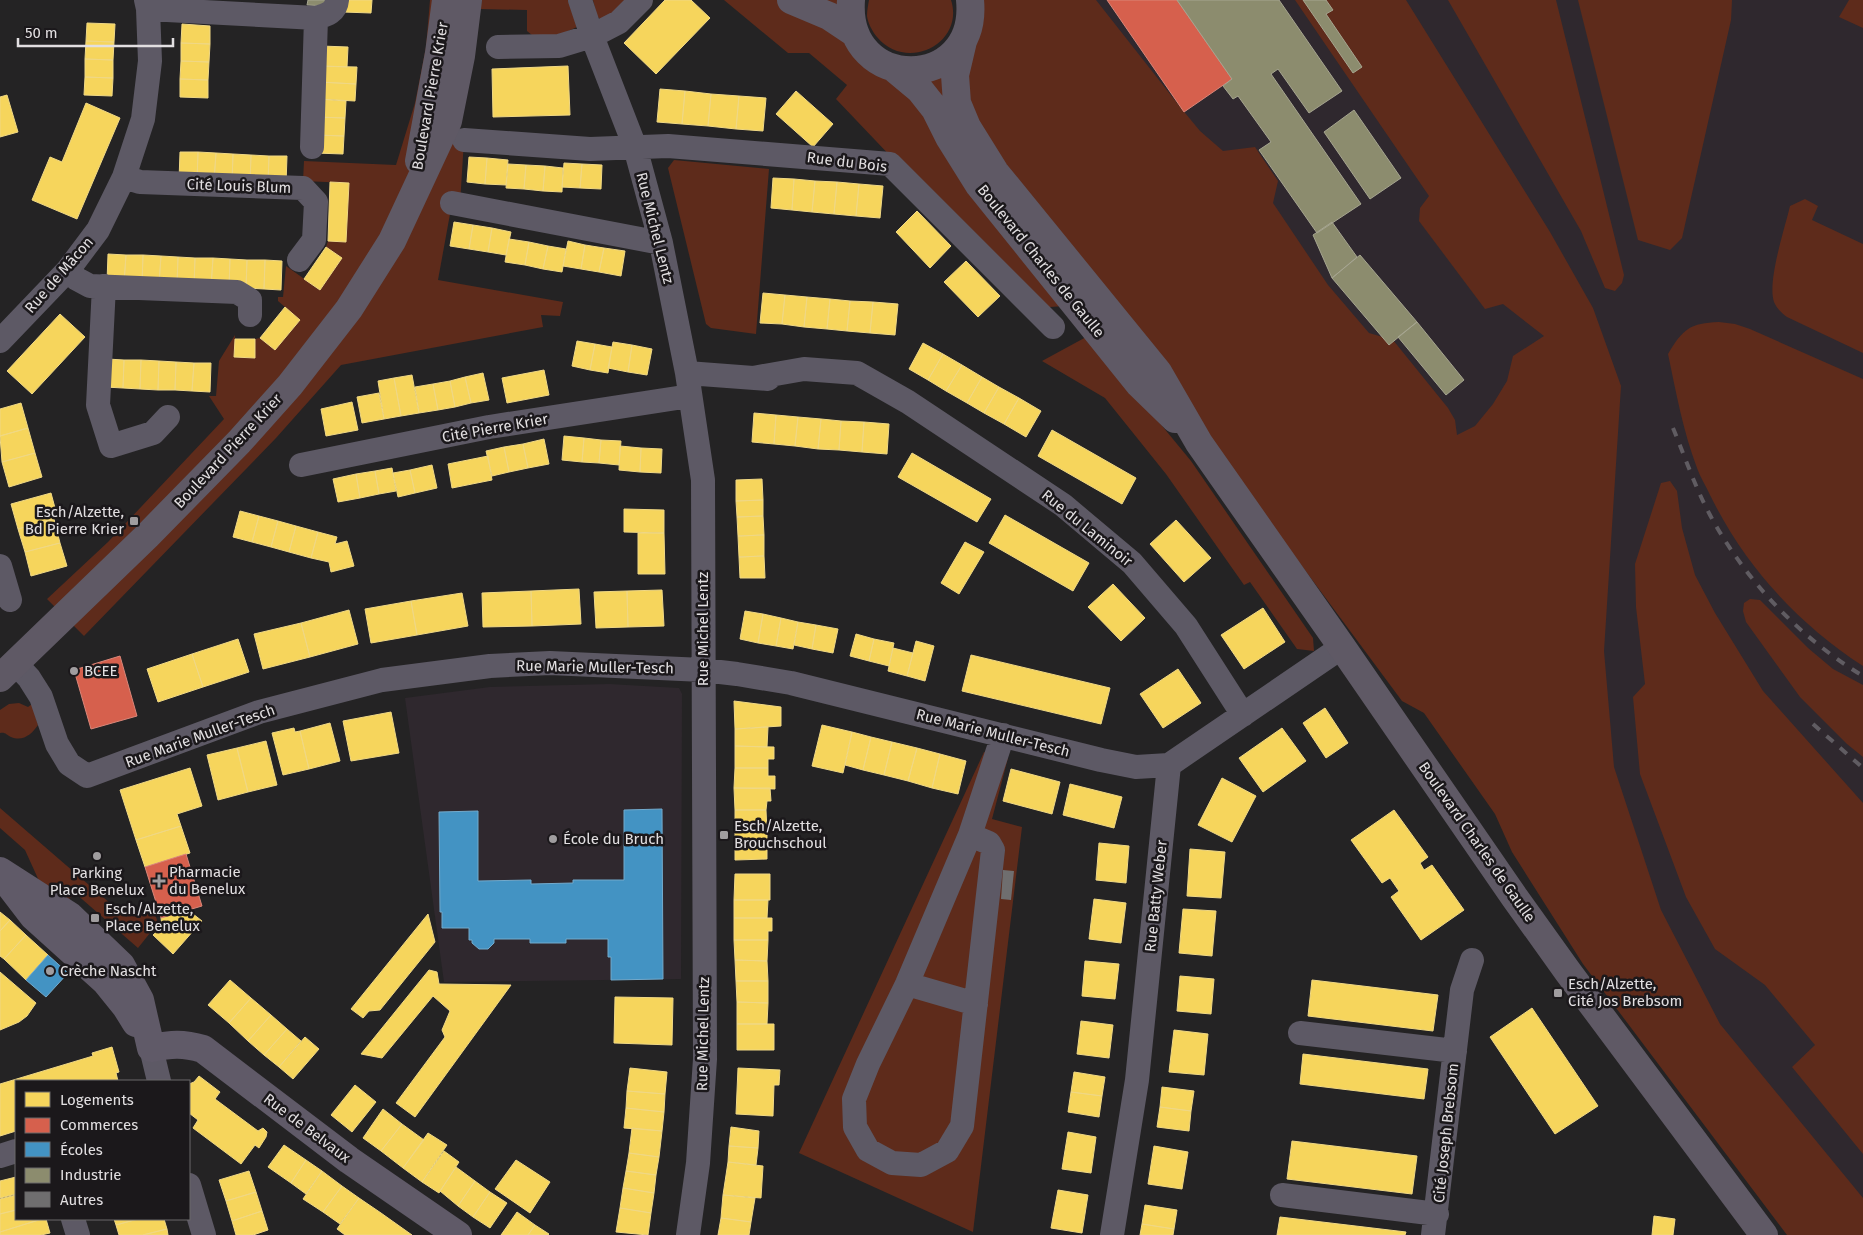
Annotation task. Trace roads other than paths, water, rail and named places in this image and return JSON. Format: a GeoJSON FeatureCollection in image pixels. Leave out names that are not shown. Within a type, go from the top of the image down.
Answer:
{"type":"FeatureCollection","features":[{"type":"Feature","properties":{"kind":"main road","name":"Boulevard Pierre Krier"},"geometry":{"type":"LineString","coordinates":[[413,192],[440,53],[446,0]]}},
{"type":"Feature","properties":{"kind":"main road","name":"Boulevard Pierre Krier"},"geometry":{"type":"LineString","coordinates":[[8,671],[147,536],[239,442],[290,385],[353,302],[392,241],[413,192],[448,120],[461,56],[468,0]]}},
{"type":"Feature","properties":{"kind":"main road"},"geometry":{"type":"LineString","coordinates":[[791,0],[829,16],[853,32]]}},
{"type":"Feature","properties":{"kind":"main road"},"geometry":{"type":"LineString","coordinates":[[851,0],[850,14],[853,32]]}},
{"type":"Feature","properties":{"kind":"main road","name":"Boulevard Charles de Gaulle"},"geometry":{"type":"LineString","coordinates":[[970,0],[972,15],[963,41],[955,75],[957,103],[967,127],[995,172],[1158,372],[1199,443],[1568,972],[1764,1235]]}},
{"type":"Feature","properties":{"kind":"main road","name":"Boulevard Charles de Gaulle"},"geometry":{"type":"LineString","coordinates":[[853,32],[863,49],[878,62],[896,70],[920,90],[935,109],[949,137],[979,185],[1140,384],[1199,443]]}},
{"type":"Feature","properties":{"kind":"main road"},"geometry":{"type":"LineString","coordinates":[[896,70],[916,71],[935,66],[951,56],[963,41]]}},
{"type":"Feature","properties":{"kind":"street"},"geometry":{"type":"LineString","coordinates":[[147,5],[194,6],[316,18],[326,16],[332,12],[337,0]]}},
{"type":"Feature","properties":{"kind":"street","name":"Rue Michel Lentz"},"geometry":{"type":"LineString","coordinates":[[580,0],[635,147],[661,243],[687,373],[703,480],[705,1059],[698,1163],[688,1235]]}},
{"type":"Feature","properties":{"kind":"street"},"geometry":{"type":"LineString","coordinates":[[498,47],[559,46],[592,36],[619,22],[641,0]]}},
{"type":"Feature","properties":{"kind":"street","name":"Rue de Mâcon"},"geometry":{"type":"LineString","coordinates":[[0,341],[68,270],[98,230],[124,177],[143,119],[150,61],[147,5]]}},
{"type":"Feature","properties":{"kind":"street"},"geometry":{"type":"LineString","coordinates":[[312,147],[316,18]]}},
{"type":"Feature","properties":{"kind":"street"},"geometry":{"type":"LineString","coordinates":[[464,140],[590,149],[635,147]]}},
{"type":"Feature","properties":{"kind":"street","name":"Rue du Bois"},"geometry":{"type":"LineString","coordinates":[[635,147],[668,146],[890,164],[1053,327]]}},
{"type":"Feature","properties":{"kind":"street","name":"Cité Louis Blum"},"geometry":{"type":"LineString","coordinates":[[124,177],[140,182],[302,188],[316,202],[314,240],[299,260]]}},
{"type":"Feature","properties":{"kind":"street"},"geometry":{"type":"LineString","coordinates":[[452,203],[661,243]]}},
{"type":"Feature","properties":{"kind":"street"},"geometry":{"type":"LineString","coordinates":[[68,270],[77,279],[90,286],[238,292],[250,300],[250,315]]}},
{"type":"Feature","properties":{"kind":"street"},"geometry":{"type":"LineString","coordinates":[[104,286],[98,405],[111,446],[153,433],[168,417]]}},
{"type":"Feature","properties":{"kind":"street","name":"Rue du Laminoir"},"geometry":{"type":"LineString","coordinates":[[687,373],[885,389],[908,402],[1063,505],[1132,563],[1186,626],[1243,715]]}},
{"type":"Feature","properties":{"kind":"street","name":"Cité Pierre Krier"},"geometry":{"type":"LineString","coordinates":[[301,465],[488,427],[690,396]]}},
{"type":"Feature","properties":{"kind":"street"},"geometry":{"type":"LineString","coordinates":[[0,566],[10,600]]}},
{"type":"Feature","properties":{"kind":"street"},"geometry":{"type":"LineString","coordinates":[[1169,765],[1342,647]]}},
{"type":"Feature","properties":{"kind":"street","name":"Rue Marie Muller-Tesch"},"geometry":{"type":"LineString","coordinates":[[8,671],[29,678],[41,698],[57,744],[69,764],[87,776],[259,712],[382,680],[490,666],[550,663],[703,670],[790,683],[1101,760],[1136,767],[1169,765]]}},
{"type":"Feature","properties":{"kind":"street"},"geometry":{"type":"LineString","coordinates":[[970,835],[988,842],[993,850],[962,1126],[947,1151],[921,1165],[892,1163],[868,1150],[855,1127],[854,1098],[907,984],[970,835],[1003,735]]}},
{"type":"Feature","properties":{"kind":"street","name":"Rue Batty Weber"},"geometry":{"type":"LineString","coordinates":[[1112,1235],[1137,1080],[1169,765]]}},
{"type":"Feature","properties":{"kind":"street"},"geometry":{"type":"LineString","coordinates":[[0,872],[33,916],[105,981],[126,1007],[151,1048],[159,1080]]}},
{"type":"Feature","properties":{"kind":"street","name":"Cité Joseph Brebsom"},"geometry":{"type":"LineString","coordinates":[[1282,1195],[1435,1225],[1462,990],[1472,960]]}},
{"type":"Feature","properties":{"kind":"street"},"geometry":{"type":"LineString","coordinates":[[907,984],[976,1004]]}},
{"type":"Feature","properties":{"kind":"street","name":"Cité Joseph Brebsom"},"geometry":{"type":"LineString","coordinates":[[1300,1033],[1455,1051]]}},
{"type":"Feature","properties":{"kind":"street","name":"Rue de Belvaux"},"geometry":{"type":"LineString","coordinates":[[151,1048],[186,1044],[203,1049],[349,1160],[458,1235]]}},
{"type":"Feature","properties":{"kind":"street"},"geometry":{"type":"LineString","coordinates":[[0,1156],[15,1151]]}},
{"type":"Feature","properties":{"kind":"street"},"geometry":{"type":"LineString","coordinates":[[190,1188],[204,1235]]}},
{"type":"Feature","properties":{"kind":"street"},"geometry":{"type":"LineString","coordinates":[[73,1220],[78,1235]]}},
{"type":"Feature","properties":{"kind":"railway"},"geometry":{"type":"LineString","coordinates":[[1673,428],[1710,515],[1740,562],[1776,606],[1796,625],[1817,644],[1863,676]]}},
{"type":"Feature","properties":{"kind":"railway"},"geometry":{"type":"LineString","coordinates":[[1813,724],[1863,768]]}},
{"type":"Feature","properties":{"kind":"place","name":"Esch/Alzette, Bd Pierre Krier"},"geometry":{"type":"Point","coordinates":[134,521]}},
{"type":"Feature","properties":{"kind":"place","name":"BCEE"},"geometry":{"type":"Point","coordinates":[74,671]}},
{"type":"Feature","properties":{"kind":"place","name":"Esch/Alzette, Brouchschoul"},"geometry":{"type":"Point","coordinates":[724,835]}},
{"type":"Feature","properties":{"kind":"place","name":"École du Bruch"},"geometry":{"type":"Point","coordinates":[553,839]}},
{"type":"Feature","properties":{"kind":"place","name":"Parking Place Benelux"},"geometry":{"type":"Point","coordinates":[97,856]}},
{"type":"Feature","properties":{"kind":"place","name":"Pharmacie du Benelux"},"geometry":{"type":"Point","coordinates":[159,881]}},
{"type":"Feature","properties":{"kind":"place","name":"Esch/Alzette, Place Benelux"},"geometry":{"type":"Point","coordinates":[95,918]}},
{"type":"Feature","properties":{"kind":"place","name":"Crèche Nascht"},"geometry":{"type":"Point","coordinates":[50,971]}},
{"type":"Feature","properties":{"kind":"place","name":"Esch/Alzette, Cité Jos Brebsom"},"geometry":{"type":"Point","coordinates":[1558,993]}}]}
